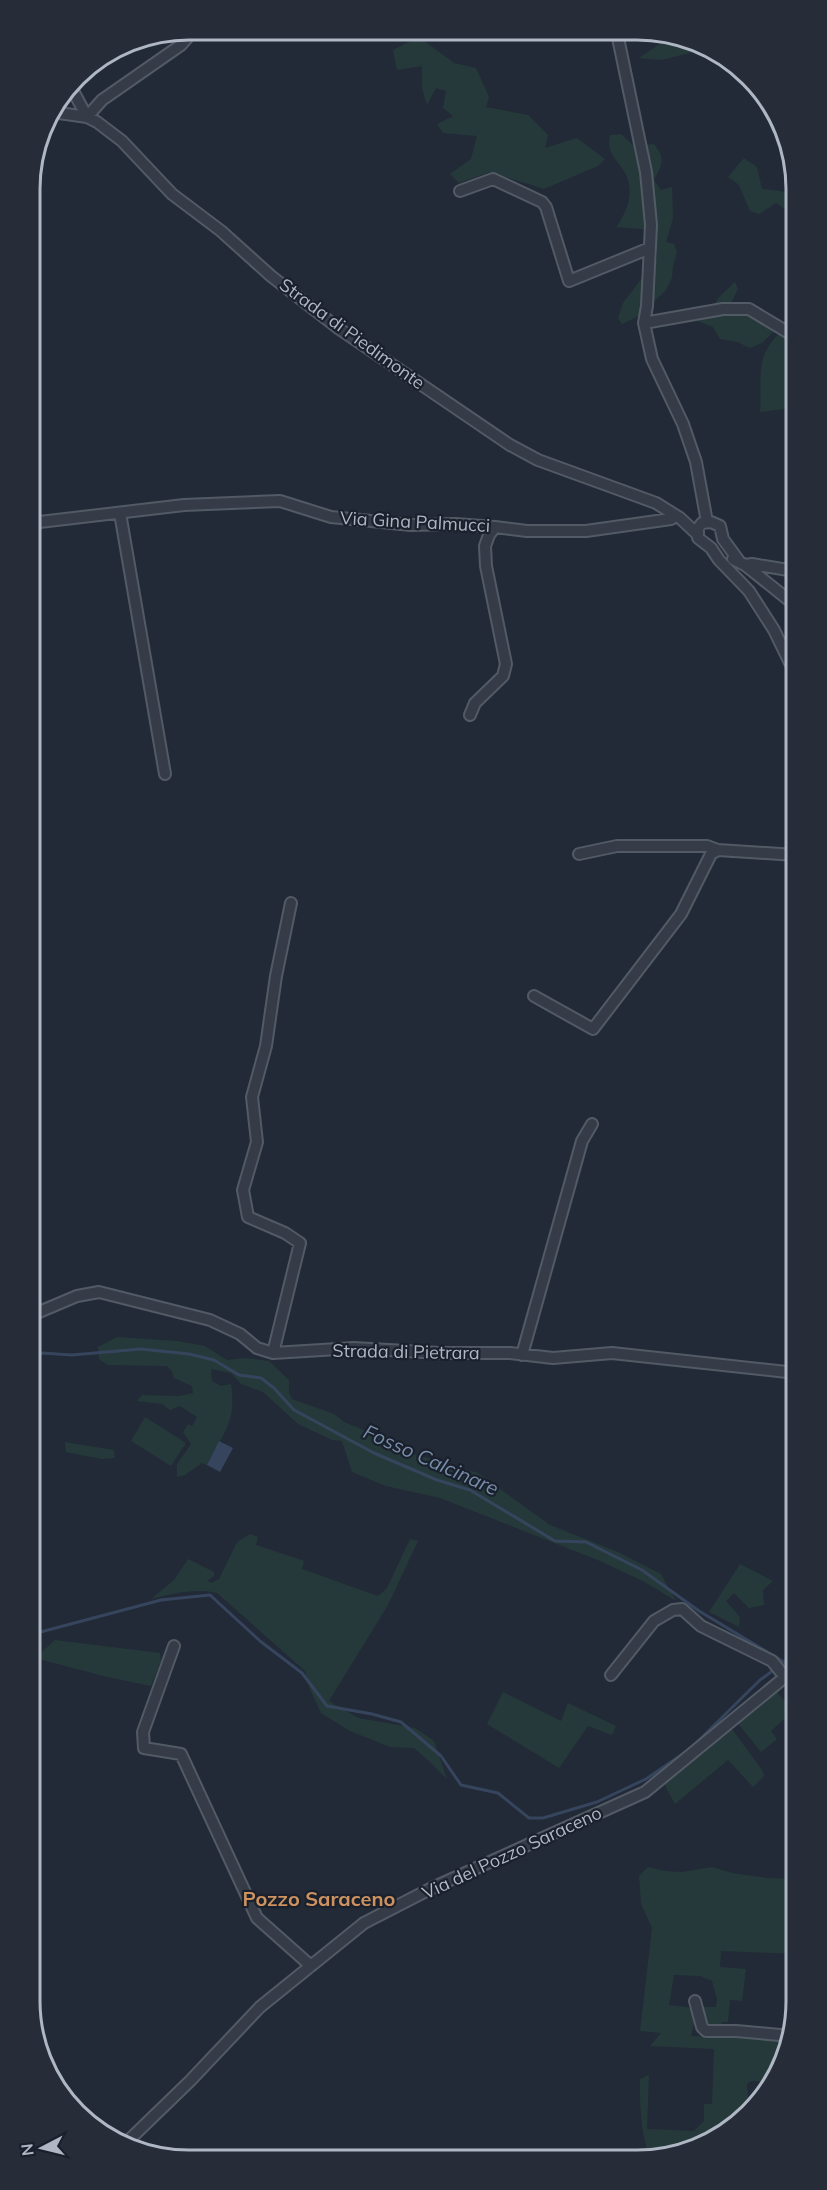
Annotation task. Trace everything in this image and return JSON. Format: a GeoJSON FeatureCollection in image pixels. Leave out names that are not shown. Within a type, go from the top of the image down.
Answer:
{"type":"FeatureCollection","features":[{"type":"Feature","properties":{"kind":"street"},"geometry":{"type":"LineString","coordinates":[[618,40],[646,172],[651,225],[644,323],[652,359],[683,424],[696,462],[705,522]]}},
{"type":"Feature","properties":{"kind":"street"},"geometry":{"type":"LineString","coordinates":[[75,94],[87,117],[102,100],[185,41]]}},
{"type":"Feature","properties":{"kind":"street","name":"Strada di Piedimonte"},"geometry":{"type":"LineString","coordinates":[[61,113],[87,117],[97,122],[122,141],[172,194],[221,231],[271,276],[338,328],[510,445],[538,460],[656,503],[678,517],[697,534],[701,541],[720,547]]}},
{"type":"Feature","properties":{"kind":"street"},"geometry":{"type":"LineString","coordinates":[[460,191],[494,179],[542,202],[546,207],[569,281],[650,248]]}},
{"type":"Feature","properties":{"kind":"street"},"geometry":{"type":"LineString","coordinates":[[644,323],[723,309],[749,309],[786,331]]}},
{"type":"Feature","properties":{"kind":"street","name":"Via Gina Palmucci"},"geometry":{"type":"LineString","coordinates":[[41,522],[184,505],[280,501],[331,517],[411,525],[495,526],[526,531],[586,531],[678,517]]}},
{"type":"Feature","properties":{"kind":"street"},"geometry":{"type":"LineString","coordinates":[[120,513],[165,774]]}},
{"type":"Feature","properties":{"kind":"street","name":"Strada di Piedimonte"},"geometry":{"type":"LineString","coordinates":[[678,517],[705,522]]}},
{"type":"Feature","properties":{"kind":"street"},"geometry":{"type":"LineString","coordinates":[[697,534],[698,528],[705,522]]}},
{"type":"Feature","properties":{"kind":"street"},"geometry":{"type":"LineString","coordinates":[[705,522],[720,526],[720,547],[728,568],[749,591],[774,630],[786,655]]}},
{"type":"Feature","properties":{"kind":"street"},"geometry":{"type":"LineString","coordinates":[[470,715],[475,704],[503,676],[506,664],[486,566],[485,546],[495,526]]}},
{"type":"Feature","properties":{"kind":"street"},"geometry":{"type":"LineString","coordinates":[[720,547],[786,598]]}},
{"type":"Feature","properties":{"kind":"street"},"geometry":{"type":"LineString","coordinates":[[720,547],[728,568]]}},
{"type":"Feature","properties":{"kind":"street"},"geometry":{"type":"LineString","coordinates":[[742,563],[786,570]]}},
{"type":"Feature","properties":{"kind":"street"},"geometry":{"type":"LineString","coordinates":[[579,854],[617,846],[708,846],[718,850],[786,854]]}},
{"type":"Feature","properties":{"kind":"street"},"geometry":{"type":"LineString","coordinates":[[534,996],[593,1029],[681,914],[711,854],[718,850]]}},
{"type":"Feature","properties":{"kind":"street"},"geometry":{"type":"LineString","coordinates":[[40,1311],[77,1296],[99,1292],[210,1320],[240,1334],[257,1348],[273,1353],[300,1243],[285,1233],[248,1217],[243,1190],[257,1142],[252,1097],[266,1046],[276,976],[291,903]]}},
{"type":"Feature","properties":{"kind":"street"},"geometry":{"type":"LineString","coordinates":[[522,1355],[582,1141],[592,1124]]}},
{"type":"Feature","properties":{"kind":"street","name":"Strada di Pietrara"},"geometry":{"type":"LineString","coordinates":[[273,1353],[354,1348],[522,1355],[553,1359],[612,1353],[786,1374]]}},
{"type":"Feature","properties":{"kind":"street"},"geometry":{"type":"LineString","coordinates":[[611,1675],[654,1621],[673,1610],[682,1609],[701,1626],[772,1661],[785,1677]]}},
{"type":"Feature","properties":{"kind":"street"},"geometry":{"type":"LineString","coordinates":[[174,1646],[143,1732],[144,1748],[181,1754],[257,1918],[311,1966]]}},
{"type":"Feature","properties":{"kind":"street","name":"Via del Pozzo Saraceno"},"geometry":{"type":"LineString","coordinates":[[132,2137],[260,2007],[364,1923],[432,1888],[645,1792],[785,1677]]}},
{"type":"Feature","properties":{"kind":"street"},"geometry":{"type":"LineString","coordinates":[[695,2001],[702,2027],[706,2031],[782,2035]]}},
{"type":"Feature","properties":{"kind":"shaded area"},"geometry":{"type":"Polygon","coordinates":[[[413,40],[423,40],[454,63],[476,68],[489,97],[486,107],[528,115],[548,135],[545,148],[577,138],[605,159],[598,166],[544,189],[490,172],[459,183],[450,174],[471,159],[477,136],[443,133],[437,124],[453,116],[443,108],[446,91],[436,88],[427,105],[422,88],[422,66],[397,70],[393,50],[413,40]]]}},
{"type":"Feature","properties":{"kind":"shaded area"},"geometry":{"type":"Polygon","coordinates":[[[661,42],[694,52],[662,60],[639,58],[661,42]]]}},
{"type":"Feature","properties":{"kind":"shaded area"},"geometry":{"type":"Polygon","coordinates":[[[621,134],[634,146],[654,144],[660,154],[662,162],[654,180],[661,190],[672,187],[673,218],[666,242],[674,244],[677,252],[672,278],[666,290],[639,316],[622,324],[618,318],[623,303],[657,258],[657,240],[642,229],[616,227],[626,210],[630,190],[627,177],[614,158],[609,142],[610,135],[621,134]]]}},
{"type":"Feature","properties":{"kind":"shaded area"},"geometry":{"type":"Polygon","coordinates":[[[744,158],[757,167],[762,189],[786,193],[786,210],[776,203],[759,214],[750,211],[739,185],[728,177],[744,158]]]}},
{"type":"Feature","properties":{"kind":"shaded area"},"geometry":{"type":"Polygon","coordinates":[[[735,282],[738,289],[731,303],[737,311],[758,320],[773,332],[762,343],[750,348],[737,342],[720,339],[713,327],[693,319],[705,316],[721,295],[735,282]]]}},
{"type":"Feature","properties":{"kind":"shaded area"},"geometry":{"type":"Polygon","coordinates":[[[779,333],[786,338],[786,405],[785,409],[760,412],[762,363],[768,347],[779,333]]]}},
{"type":"Feature","properties":{"kind":"shaded area"},"geometry":{"type":"Polygon","coordinates":[[[117,1337],[177,1341],[205,1346],[227,1360],[245,1358],[269,1361],[289,1380],[289,1393],[292,1399],[334,1414],[344,1422],[366,1431],[387,1436],[397,1449],[478,1473],[550,1525],[618,1552],[661,1574],[676,1601],[643,1581],[600,1561],[440,1498],[386,1486],[352,1472],[342,1441],[332,1440],[298,1424],[263,1392],[241,1384],[231,1373],[211,1369],[212,1381],[221,1386],[231,1384],[232,1408],[223,1435],[207,1465],[202,1463],[185,1475],[177,1477],[177,1464],[191,1444],[183,1432],[188,1424],[192,1426],[197,1417],[180,1406],[170,1410],[162,1404],[137,1401],[142,1395],[179,1396],[193,1393],[192,1386],[174,1378],[167,1366],[108,1365],[99,1359],[98,1347],[117,1337]]]}},
{"type":"Feature","properties":{"kind":"shaded area"},"geometry":{"type":"Polygon","coordinates":[[[145,1417],[186,1443],[171,1466],[131,1441],[145,1417]]]}},
{"type":"Feature","properties":{"kind":"shaded area"},"geometry":{"type":"Polygon","coordinates":[[[65,1442],[114,1450],[115,1458],[102,1459],[66,1452],[65,1442]]]}},
{"type":"Feature","properties":{"kind":"shaded area"},"geometry":{"type":"Polygon","coordinates":[[[250,1534],[258,1537],[256,1545],[304,1561],[302,1569],[378,1596],[387,1588],[410,1539],[418,1541],[388,1605],[329,1701],[358,1718],[415,1728],[434,1741],[447,1779],[414,1748],[390,1747],[350,1731],[321,1713],[309,1687],[305,1671],[217,1593],[192,1591],[151,1599],[174,1580],[188,1559],[214,1572],[214,1576],[207,1581],[212,1583],[219,1579],[237,1542],[250,1534]]]}},
{"type":"Feature","properties":{"kind":"shaded area"},"geometry":{"type":"Polygon","coordinates":[[[740,1564],[773,1581],[763,1590],[764,1605],[749,1608],[734,1593],[726,1601],[740,1617],[739,1627],[709,1612],[740,1564]]]}},
{"type":"Feature","properties":{"kind":"shaded area"},"geometry":{"type":"Polygon","coordinates":[[[55,1640],[160,1653],[161,1661],[151,1686],[40,1659],[40,1653],[55,1640]]]}},
{"type":"Feature","properties":{"kind":"shaded area"},"geometry":{"type":"Polygon","coordinates":[[[503,1692],[561,1721],[568,1703],[616,1726],[612,1735],[588,1726],[559,1768],[487,1724],[503,1692]]]}},
{"type":"Feature","properties":{"kind":"shaded area"},"geometry":{"type":"Polygon","coordinates":[[[777,1692],[786,1703],[786,1717],[771,1731],[777,1739],[761,1752],[736,1721],[777,1692]]]}},
{"type":"Feature","properties":{"kind":"shaded area"},"geometry":{"type":"Polygon","coordinates":[[[732,1729],[764,1776],[753,1787],[728,1760],[675,1804],[664,1784],[732,1729]]]}},
{"type":"Feature","properties":{"kind":"shaded area"},"geometry":{"type":"Polygon","coordinates":[[[648,1867],[682,1872],[712,1867],[732,1873],[786,1879],[786,1954],[721,1951],[720,1967],[746,1969],[742,2001],[730,2000],[728,2022],[722,2022],[721,2028],[708,2027],[700,2007],[716,2007],[717,1999],[712,1981],[700,1976],[674,1975],[669,2005],[693,2008],[694,2023],[691,2036],[781,2040],[767,2075],[762,2082],[751,2081],[747,2084],[748,2100],[712,2130],[685,2142],[647,2149],[642,2129],[640,2079],[649,2075],[647,2129],[694,2131],[704,2121],[704,2104],[712,2104],[714,2049],[650,2046],[661,2033],[640,2031],[652,1928],[641,1904],[639,1876],[648,1867]]]}},
{"type":"Feature","properties":{"kind":"water"},"geometry":{"type":"Polygon","coordinates":[[[219,1441],[233,1448],[220,1472],[207,1465],[219,1441]]]}},
{"type":"Feature","properties":{"kind":"waterway","name":"Fosso Calcinare"},"geometry":{"type":"LineString","coordinates":[[40,1353],[72,1355],[141,1349],[189,1354],[214,1360],[239,1375],[261,1378],[274,1388],[294,1410],[374,1453],[437,1480],[470,1490],[555,1541],[586,1542],[642,1570],[699,1611],[786,1664]]}},
{"type":"Feature","properties":{"kind":"waterway"},"geometry":{"type":"LineString","coordinates":[[40,1632],[161,1600],[210,1595],[260,1641],[302,1673],[327,1706],[401,1722],[441,1756],[461,1785],[498,1793],[529,1818],[543,1818],[597,1802],[646,1779],[690,1749],[760,1680],[775,1669]]}},
{"type":"Feature","properties":{"kind":"district","name":"Pozzo Saraceno"},"geometry":{"type":"Point","coordinates":[319,1899]}}]}
